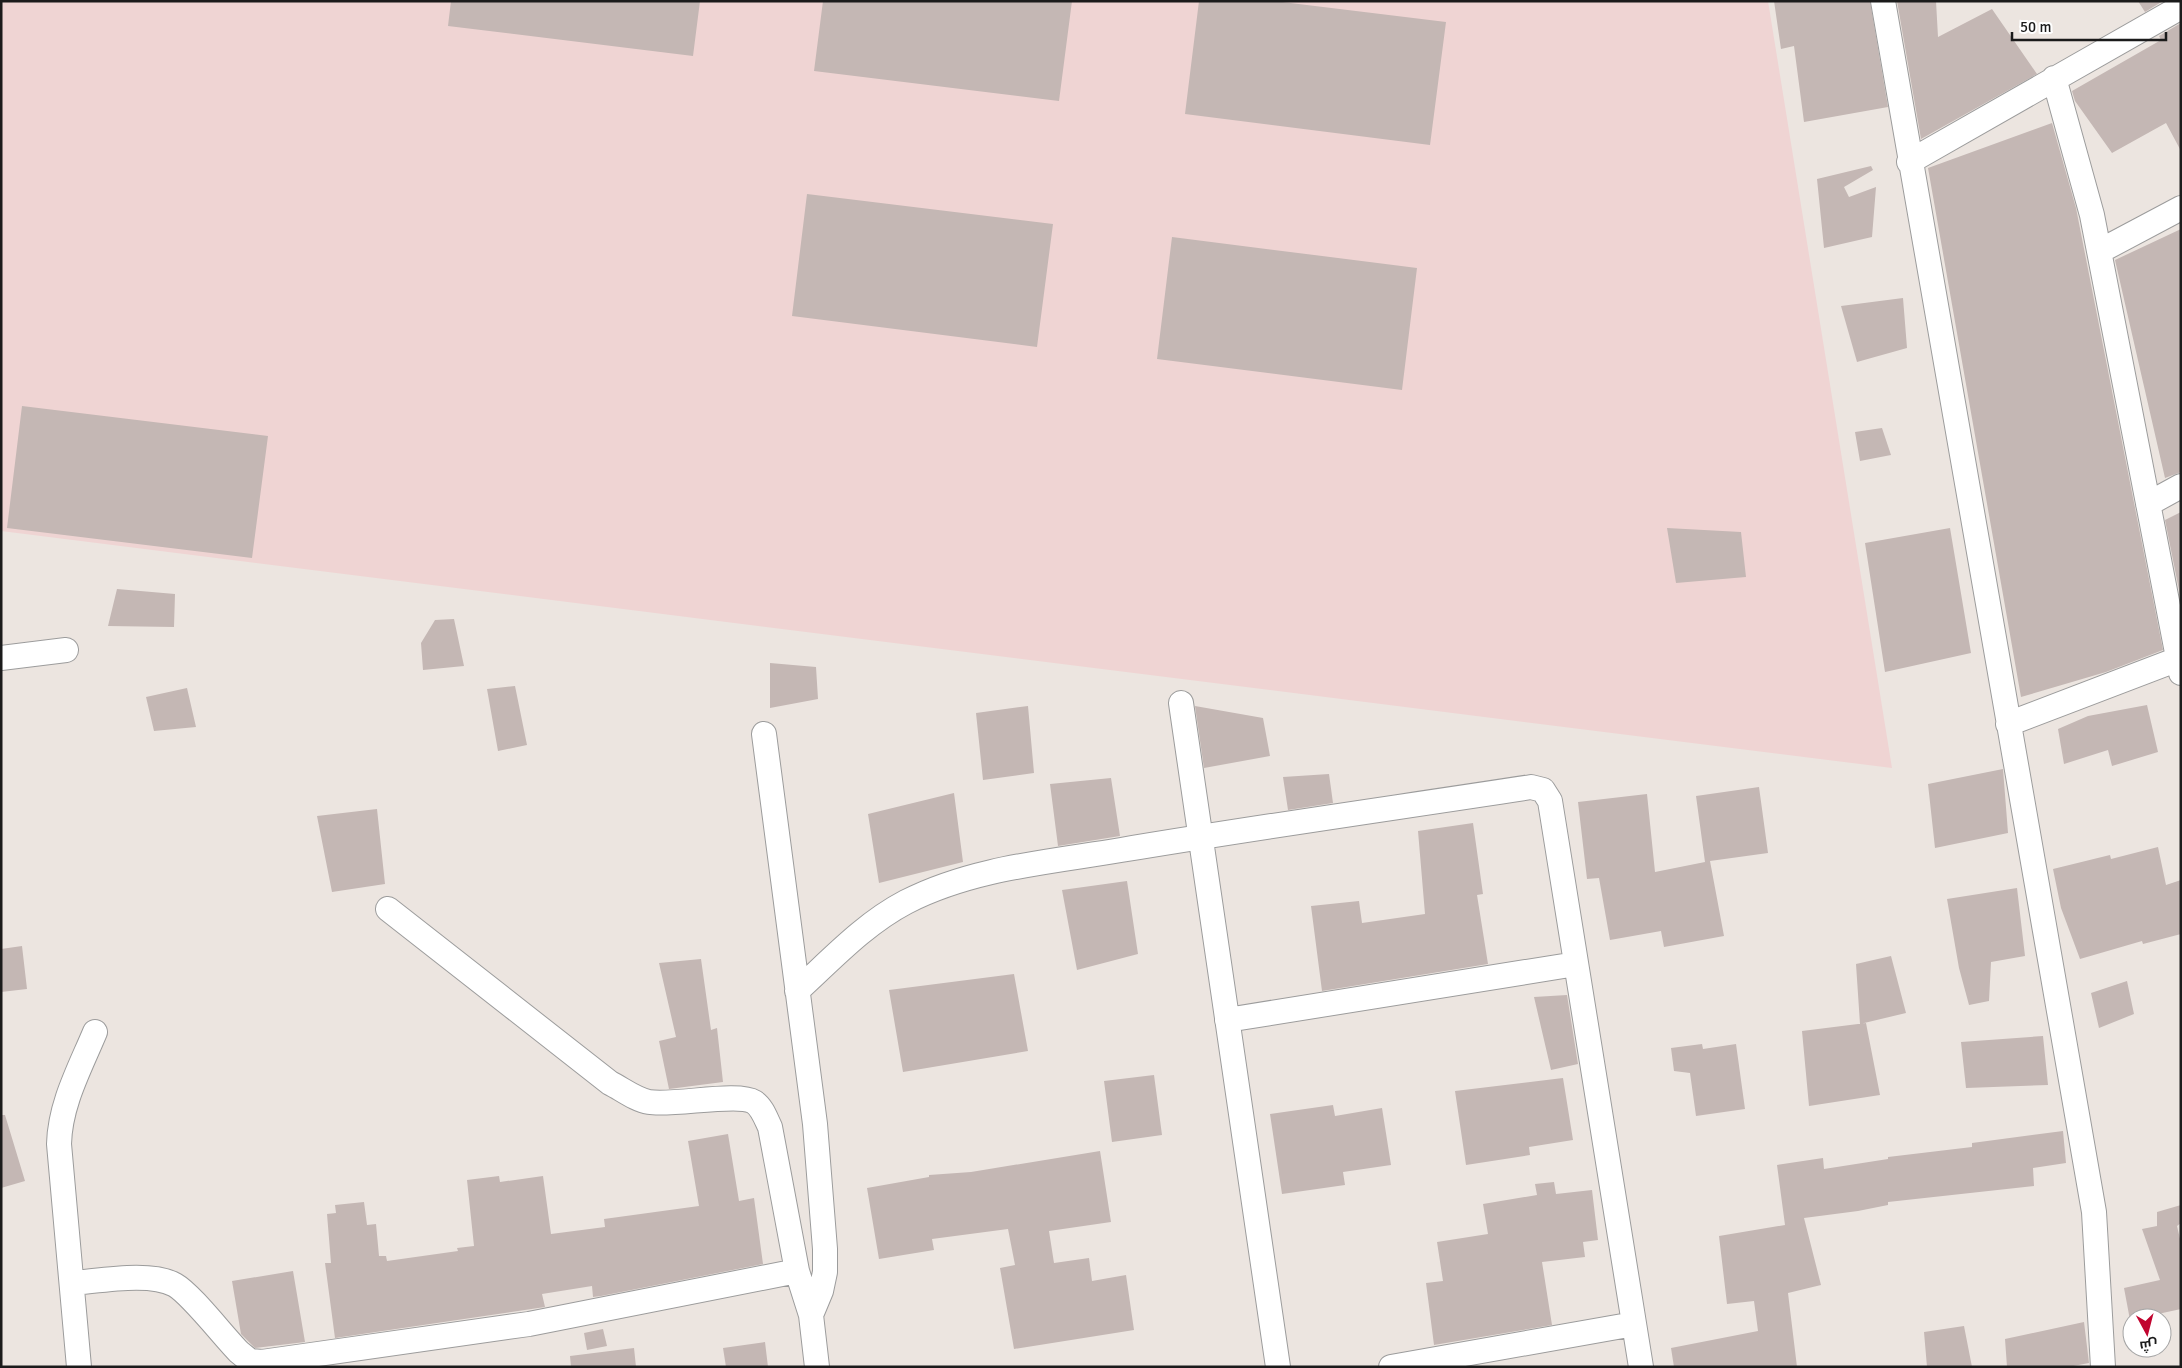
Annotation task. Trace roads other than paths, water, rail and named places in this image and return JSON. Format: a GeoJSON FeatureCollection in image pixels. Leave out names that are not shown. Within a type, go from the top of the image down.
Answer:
{"type":"FeatureCollection","features":[{"type":"Feature","properties":{"kind":"street"},"geometry":{"type":"LineString","coordinates":[[1883,1],[1909,162],[2094,1212],[2103,1367]]}},
{"type":"Feature","properties":{"kind":"street"},"geometry":{"type":"LineString","coordinates":[[1909,162],[2181,7]]}},
{"type":"Feature","properties":{"kind":"street"},"geometry":{"type":"LineString","coordinates":[[2008,724],[2180,663],[2100,251],[2086,190],[2054,78]]}},
{"type":"Feature","properties":{"kind":"street"},"geometry":{"type":"LineString","coordinates":[[2100,251],[2181,208]]}},
{"type":"Feature","properties":{"kind":"street"},"geometry":{"type":"LineString","coordinates":[[2148,504],[2181,486]]}},
{"type":"Feature","properties":{"kind":"street"},"geometry":{"type":"LineString","coordinates":[[1,658],[66,650]]}},
{"type":"Feature","properties":{"kind":"street"},"geometry":{"type":"LineString","coordinates":[[1181,703],[1199,837],[1278,1367]]}},
{"type":"Feature","properties":{"kind":"street"},"geometry":{"type":"LineString","coordinates":[[764,734],[815,1124],[825,1249],[825,1272],[821,1291],[811,1315]]}},
{"type":"Feature","properties":{"kind":"street"},"geometry":{"type":"LineString","coordinates":[[797,991],[866,928],[905,902],[946,884],[982,874],[1199,837],[1531,787],[1543,790],[1550,800],[1641,1367]]}},
{"type":"Feature","properties":{"kind":"street"},"geometry":{"type":"LineString","coordinates":[[388,909],[610,1084],[647,1102],[673,1104],[738,1098],[753,1101],[763,1112],[770,1127],[797,1271],[811,1315],[817,1367]]}},
{"type":"Feature","properties":{"kind":"street"},"geometry":{"type":"LineString","coordinates":[[1227,1020],[1576,964]]}},
{"type":"Feature","properties":{"kind":"street"},"geometry":{"type":"LineString","coordinates":[[79,1367],[59,1144],[60,1124],[65,1104],[95,1032]]}},
{"type":"Feature","properties":{"kind":"street"},"geometry":{"type":"LineString","coordinates":[[72,1283],[144,1278],[161,1280],[176,1285],[239,1352],[250,1361],[262,1362],[529,1324],[797,1271]]}},
{"type":"Feature","properties":{"kind":"street"},"geometry":{"type":"LineString","coordinates":[[1391,1367],[1634,1324]]}}]}
